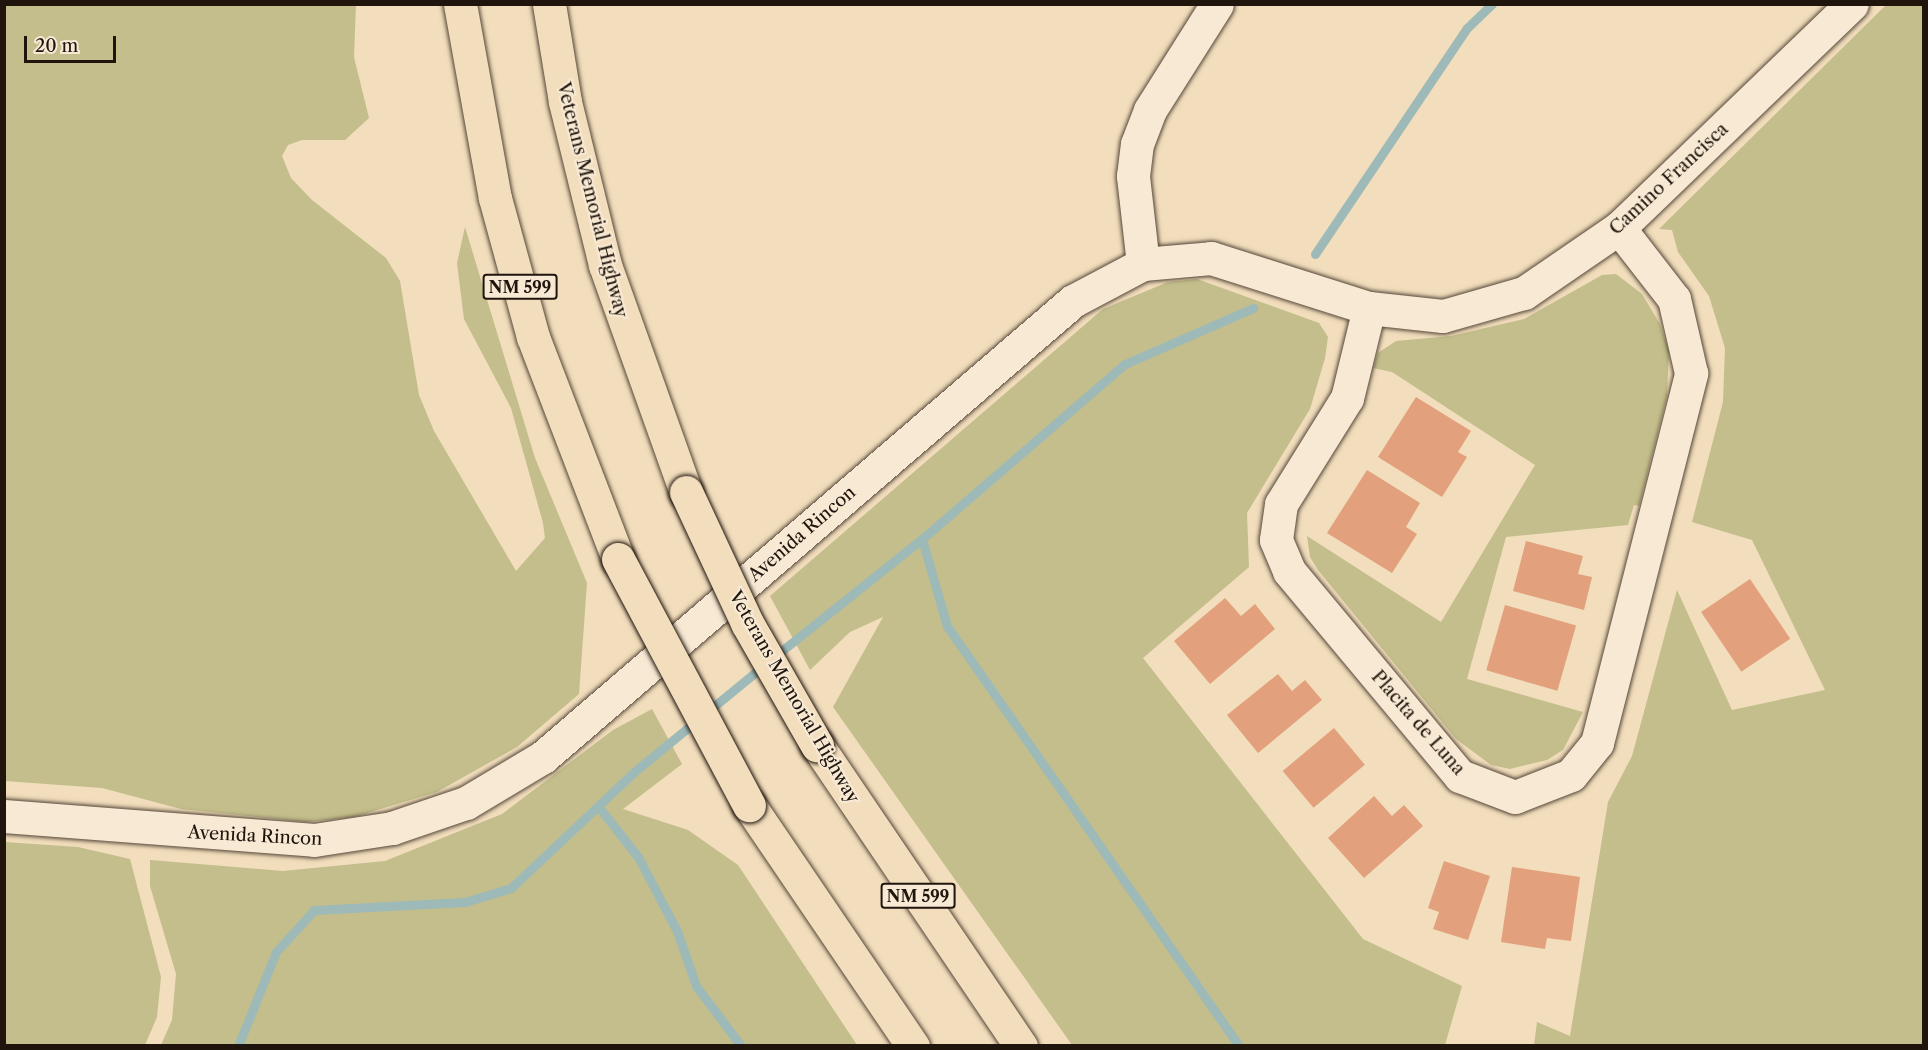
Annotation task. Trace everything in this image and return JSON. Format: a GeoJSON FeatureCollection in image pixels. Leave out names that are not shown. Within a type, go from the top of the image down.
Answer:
{"type":"FeatureCollection","features":[{"type":"Feature","properties":{"kind":"highway","name":"NM 599"},"geometry":{"type":"LineString","coordinates":[[460,4],[495,198],[533,337],[618,559],[749,805],[833,932],[913,1046]]}},
{"type":"Feature","properties":{"kind":"highway","name":"Veterans Memorial Highway"},"geometry":{"type":"LineString","coordinates":[[549,4],[565,102],[605,265],[686,492],[747,622],[817,745],[1021,1046]]}},
{"type":"Feature","properties":{"kind":"highway"},"geometry":{"type":"LineString","coordinates":[[833,932],[894,1046]]}},
{"type":"Feature","properties":{"kind":"street"},"geometry":{"type":"LineString","coordinates":[[1143,264],[1133,176],[1137,144],[1150,110],[1217,4]]}},
{"type":"Feature","properties":{"kind":"street","name":"Camino Francisca"},"geometry":{"type":"LineString","coordinates":[[1143,264],[1211,258],[1369,308],[1443,316],[1524,293],[1619,228],[1852,4]]}},
{"type":"Feature","properties":{"kind":"street","name":"Placita de Luna"},"geometry":{"type":"LineString","coordinates":[[1369,308],[1347,398],[1281,504],[1276,540],[1289,571],[1460,776],[1515,797],[1571,775],[1597,743],[1691,373],[1674,299],[1619,228]]}},
{"type":"Feature","properties":{"kind":"street","name":"Avenida Rincon"},"geometry":{"type":"LineString","coordinates":[[4,816],[314,840],[403,825],[498,787],[543,757],[1073,302],[1143,264]]}},
{"type":"Feature","properties":{"kind":"shaded area"},"geometry":{"type":"Polygon","coordinates":[[[4,5],[356,5],[354,57],[369,118],[345,140],[302,140],[288,145],[282,156],[291,178],[312,200],[386,258],[400,281],[419,395],[434,431],[516,571],[545,538],[543,523],[511,408],[464,319],[457,263],[465,227],[535,458],[587,583],[579,694],[517,747],[437,792],[354,817],[307,822],[181,809],[102,788],[5,781],[4,5]]]}},
{"type":"Feature","properties":{"kind":"shaded area"},"geometry":{"type":"Polygon","coordinates":[[[1886,5],[1924,5],[1923,1045],[1534,1045],[1537,1022],[1570,1036],[1608,802],[1632,756],[1677,590],[1732,710],[1825,690],[1752,540],[1692,522],[1723,402],[1725,348],[1709,296],[1678,252],[1672,230],[1659,229],[1886,5]]]}},
{"type":"Feature","properties":{"kind":"shaded area"},"geometry":{"type":"Polygon","coordinates":[[[1616,274],[1642,294],[1660,324],[1669,351],[1667,396],[1639,506],[1634,505],[1628,525],[1506,537],[1467,679],[1583,712],[1563,750],[1547,760],[1510,769],[1491,765],[1456,739],[1318,570],[1310,557],[1307,536],[1441,622],[1535,465],[1392,372],[1373,368],[1378,353],[1396,341],[1451,336],[1524,319],[1602,275],[1616,274]]]}},
{"type":"Feature","properties":{"kind":"shaded area"},"geometry":{"type":"Polygon","coordinates":[[[1197,279],[1319,323],[1328,337],[1325,358],[1310,409],[1247,513],[1249,567],[1143,658],[1363,939],[1462,986],[1445,1045],[1072,1045],[833,707],[883,617],[850,632],[810,670],[770,596],[1103,309],[1168,282],[1197,279]]]}},
{"type":"Feature","properties":{"kind":"shaded area"},"geometry":{"type":"Polygon","coordinates":[[[652,709],[682,764],[623,809],[688,830],[738,865],[857,1045],[161,1045],[172,1020],[176,974],[150,886],[150,860],[283,871],[385,861],[502,814],[613,730],[652,709]]]}},
{"type":"Feature","properties":{"kind":"shaded area"},"geometry":{"type":"Polygon","coordinates":[[[5,842],[78,847],[130,859],[161,977],[157,1017],[145,1045],[5,1045],[5,842]]]}},
{"type":"Feature","properties":{"kind":"building"},"geometry":{"type":"Polygon","coordinates":[[[1416,397],[1471,431],[1458,452],[1467,457],[1442,497],[1378,457],[1416,397]]]}},
{"type":"Feature","properties":{"kind":"building"},"geometry":{"type":"Polygon","coordinates":[[[1367,470],[1420,503],[1406,527],[1417,534],[1392,573],[1327,533],[1367,470]]]}},
{"type":"Feature","properties":{"kind":"building"},"geometry":{"type":"Polygon","coordinates":[[[1526,541],[1583,556],[1578,574],[1592,577],[1584,610],[1513,591],[1526,541]]]}},
{"type":"Feature","properties":{"kind":"building"},"geometry":{"type":"Polygon","coordinates":[[[1750,579],[1790,639],[1741,672],[1701,612],[1750,579]]]}},
{"type":"Feature","properties":{"kind":"building"},"geometry":{"type":"Polygon","coordinates":[[[1225,598],[1241,616],[1255,604],[1275,629],[1210,684],[1174,641],[1225,598]]]}},
{"type":"Feature","properties":{"kind":"building"},"geometry":{"type":"Polygon","coordinates":[[[1505,605],[1576,625],[1557,691],[1486,670],[1505,605]]]}},
{"type":"Feature","properties":{"kind":"building"},"geometry":{"type":"Polygon","coordinates":[[[1278,674],[1292,691],[1305,680],[1322,700],[1258,753],[1227,715],[1278,674]]]}},
{"type":"Feature","properties":{"kind":"building"},"geometry":{"type":"Polygon","coordinates":[[[1334,728],[1365,765],[1314,808],[1283,771],[1334,728]]]}},
{"type":"Feature","properties":{"kind":"building"},"geometry":{"type":"Polygon","coordinates":[[[1374,796],[1392,816],[1404,805],[1423,826],[1364,878],[1328,838],[1374,796]]]}},
{"type":"Feature","properties":{"kind":"building"},"geometry":{"type":"Polygon","coordinates":[[[1444,861],[1490,876],[1468,940],[1433,929],[1439,912],[1428,908],[1444,861]]]}},
{"type":"Feature","properties":{"kind":"building"},"geometry":{"type":"Polygon","coordinates":[[[1512,867],[1580,877],[1571,941],[1547,938],[1545,949],[1501,942],[1512,867]]]}},
{"type":"Feature","properties":{"kind":"waterway"},"geometry":{"type":"LineString","coordinates":[[1315,254],[1467,28],[1492,4]]}},
{"type":"Feature","properties":{"kind":"waterway"},"geometry":{"type":"LineString","coordinates":[[774,657],[922,539],[1125,364],[1253,308]]}},
{"type":"Feature","properties":{"kind":"waterway"},"geometry":{"type":"LineString","coordinates":[[922,539],[947,626],[1239,1046]]}},
{"type":"Feature","properties":{"kind":"waterway"},"geometry":{"type":"LineString","coordinates":[[238,1046],[276,952],[314,910],[465,902],[511,888],[634,772],[763,666]]}},
{"type":"Feature","properties":{"kind":"waterway"},"geometry":{"type":"LineString","coordinates":[[598,806],[638,857],[677,931],[696,986],[741,1046]]}}]}
